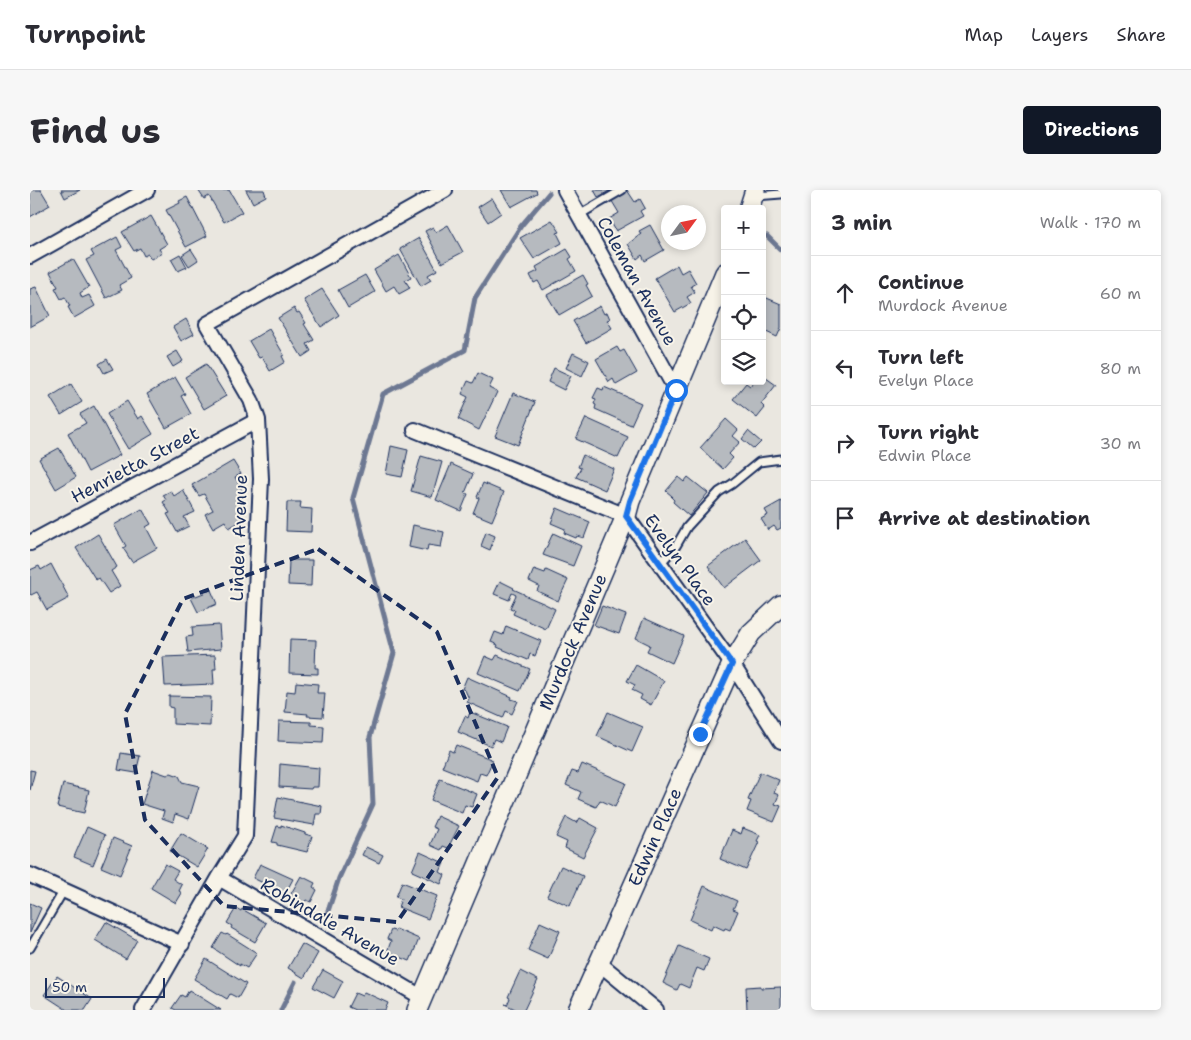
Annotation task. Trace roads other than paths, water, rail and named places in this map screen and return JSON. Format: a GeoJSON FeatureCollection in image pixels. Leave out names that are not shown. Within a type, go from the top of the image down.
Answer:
{"type":"FeatureCollection","features":[{"type":"Feature","properties":{"kind":"street"},"geometry":{"type":"LineString","coordinates":[[30,256],[147,190]]}},
{"type":"Feature","properties":{"kind":"street","name":"Linden Avenue"},"geometry":{"type":"LineString","coordinates":[[143,1010],[245,836],[261,480],[258,420],[251,400],[207,324],[444,190]]}},
{"type":"Feature","properties":{"kind":"street","name":"Coleman Avenue"},"geometry":{"type":"LineString","coordinates":[[565,190],[676,390]]}},
{"type":"Feature","properties":{"kind":"street","name":"Murdock Avenue"},"geometry":{"type":"LineString","coordinates":[[420,1004],[626,516],[630,501],[721,283]]}},
{"type":"Feature","properties":{"kind":"street","name":"Henrietta Street"},"geometry":{"type":"LineString","coordinates":[[30,543],[258,420]]}},
{"type":"Feature","properties":{"kind":"street","name":"Evelyn Place"},"geometry":{"type":"LineString","coordinates":[[415,430],[626,516],[732,664],[781,741]]}},
{"type":"Feature","properties":{"kind":"street","name":"Edwin Place"},"geometry":{"type":"LineString","coordinates":[[578,1010],[732,664],[751,632],[781,605]]}},
{"type":"Feature","properties":{"kind":"street"},"geometry":{"type":"LineString","coordinates":[[30,875],[182,944]]}},
{"type":"Feature","properties":{"kind":"street","name":"Robindale Avenue"},"geometry":{"type":"LineString","coordinates":[[219,878],[420,1004]]}},
{"type":"Feature","properties":{"kind":"street"},"geometry":{"type":"LineString","coordinates":[[599,963],[656,1010]]}},
{"type":"Feature","properties":{"kind":"lane"},"geometry":{"type":"LineString","coordinates":[[579,214],[622,190]]}},
{"type":"Feature","properties":{"kind":"lane"},"geometry":{"type":"LineString","coordinates":[[752,198],[781,194]]}},
{"type":"Feature","properties":{"kind":"lane"},"geometry":{"type":"LineString","coordinates":[[660,564],[676,546],[687,527],[719,492],[759,462],[781,459]]}},
{"type":"Feature","properties":{"kind":"lane"},"geometry":{"type":"LineString","coordinates":[[30,948],[64,890]]}},
{"type":"Feature","properties":{"kind":"waterway"},"geometry":{"type":"LineString","coordinates":[[326,917],[339,878],[373,804],[370,737],[394,653],[353,498],[383,394],[465,350],[475,298],[521,226],[549,193]]}},
{"type":"Feature","properties":{"kind":"waterway"},"geometry":{"type":"LineString","coordinates":[[767,236],[781,250]]}},
{"type":"Feature","properties":{"kind":"waterway"},"geometry":{"type":"LineString","coordinates":[[281,1010],[295,982]]}}]}
